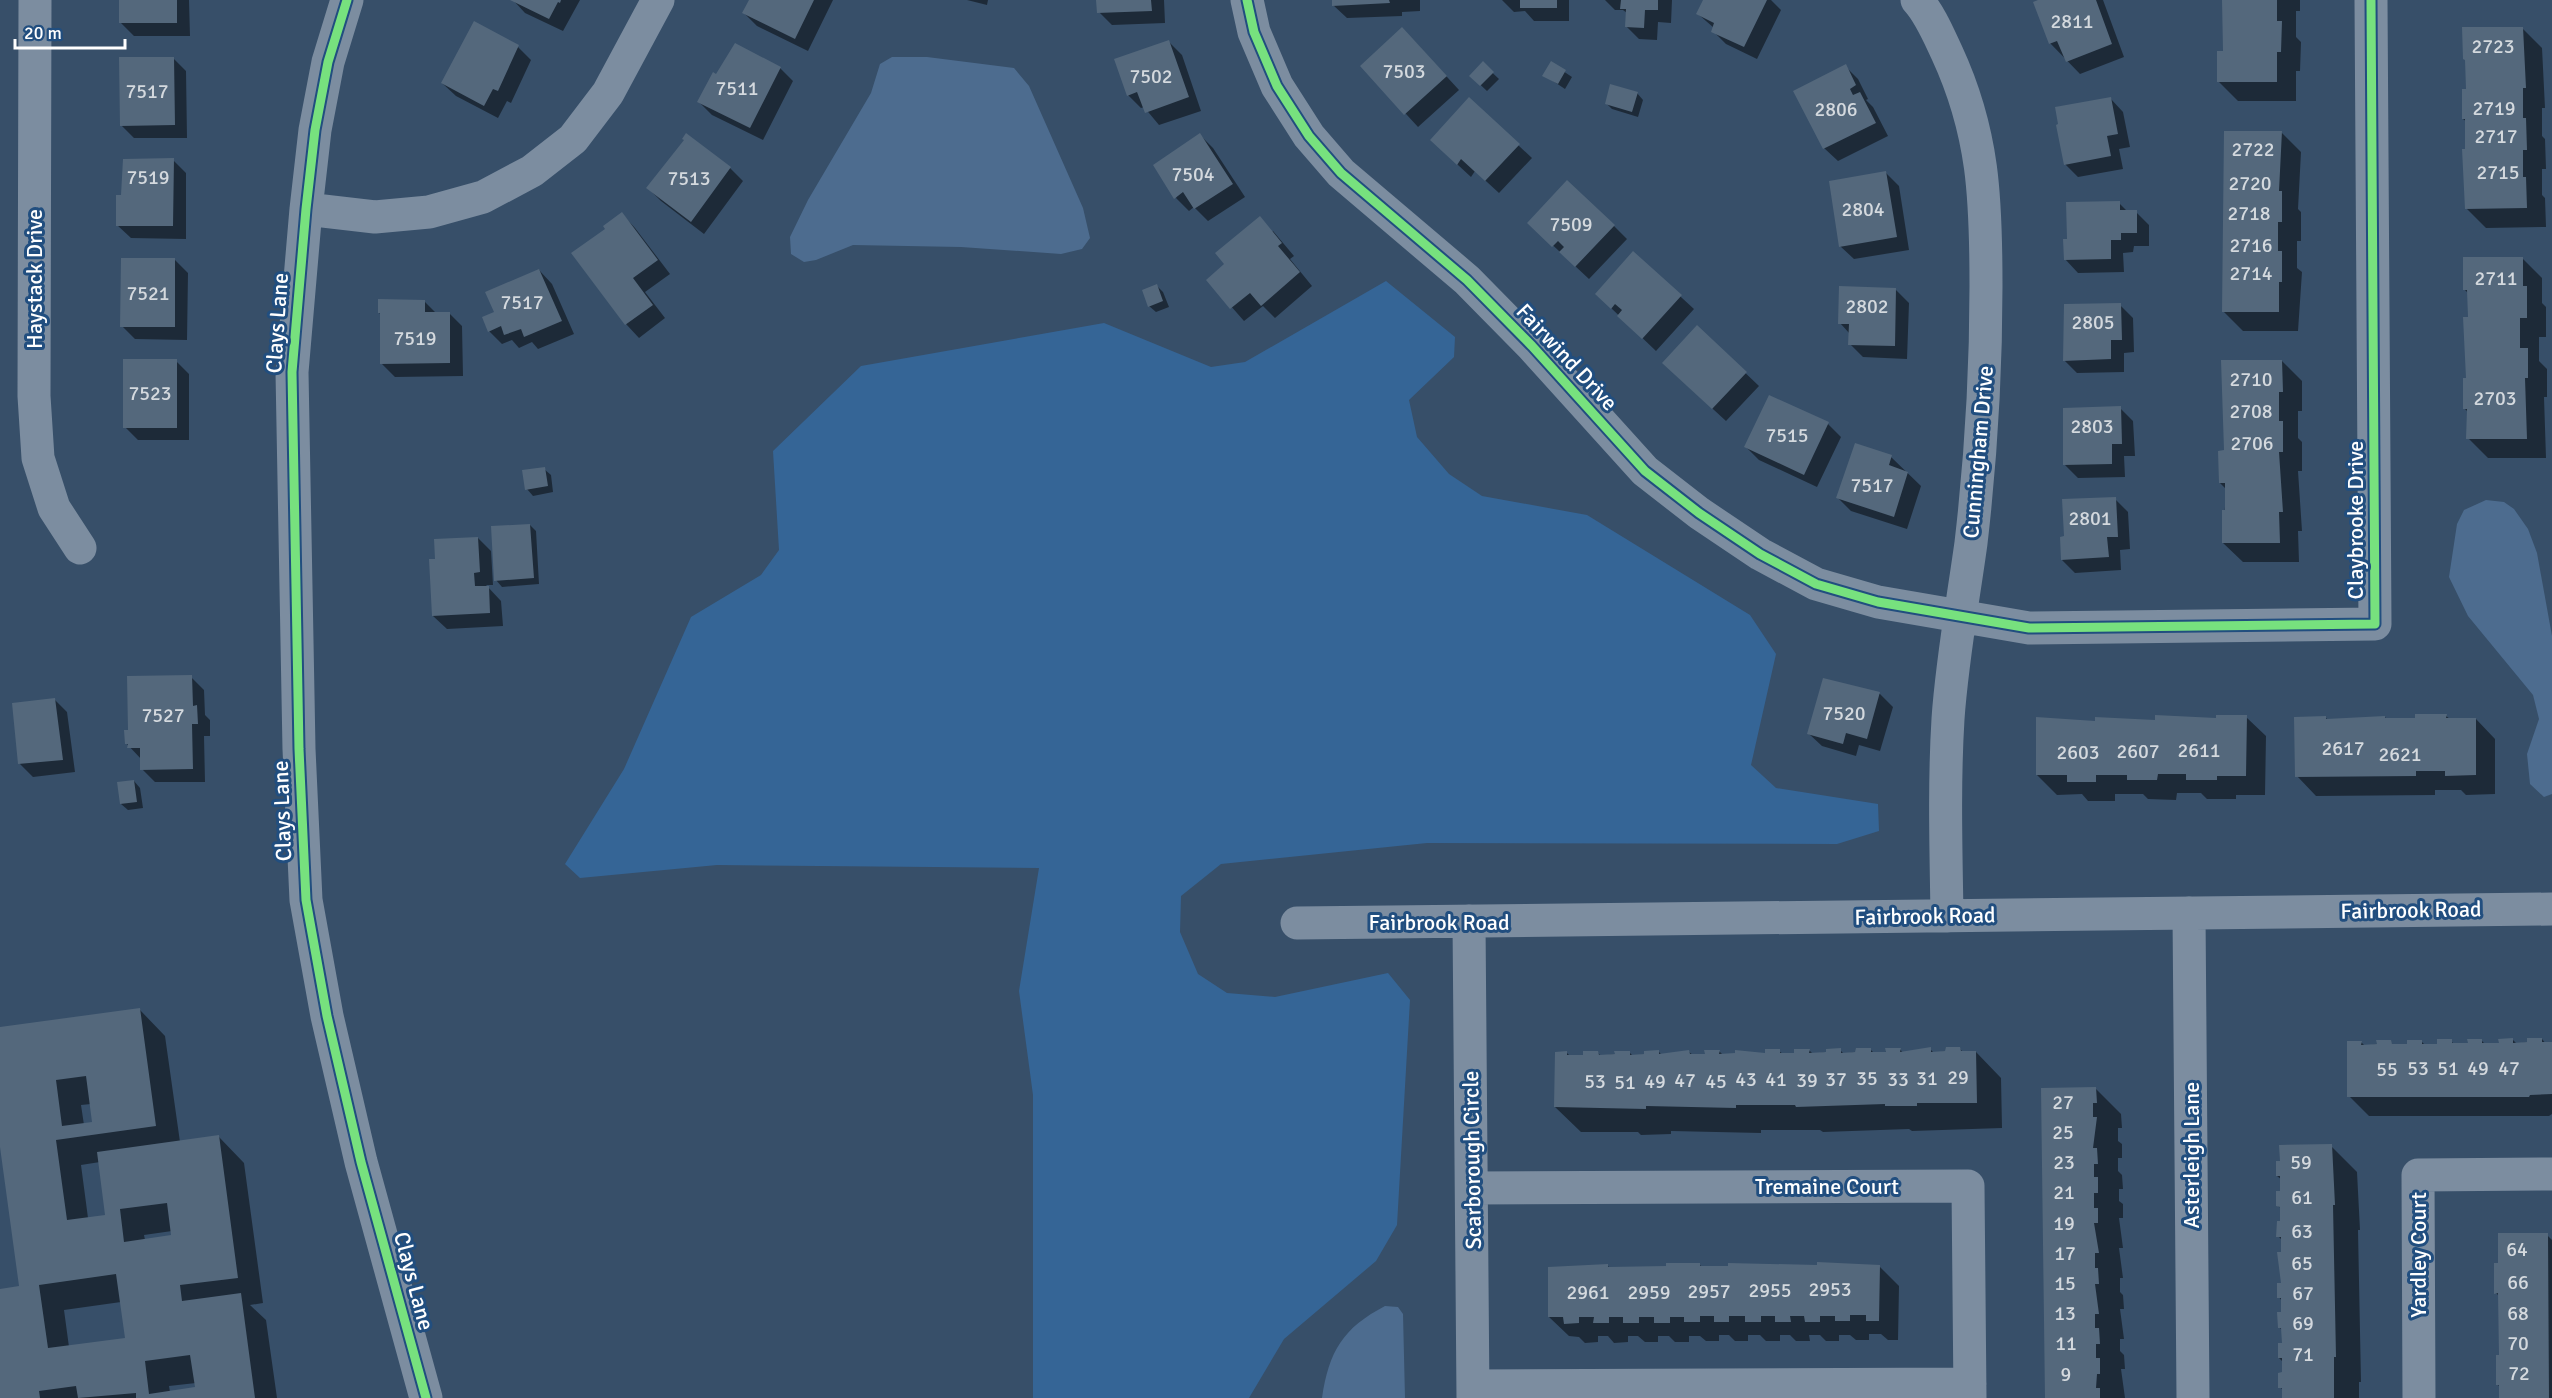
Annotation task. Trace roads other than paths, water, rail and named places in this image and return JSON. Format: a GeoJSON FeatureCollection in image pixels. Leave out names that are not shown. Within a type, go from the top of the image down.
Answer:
{"type":"FeatureCollection","features":[{"type":"Feature","properties":{"kind":"street","name":"Haystack Drive"},"geometry":{"type":"LineString","coordinates":[[35,0],[34,396],[38,458],[54,508],[80,548]]}},
{"type":"Feature","properties":{"kind":"street","name":"Clays Lane"},"geometry":{"type":"LineString","coordinates":[[347,0],[328,62],[315,130],[292,372],[299,749],[306,900],[327,1016],[361,1162],[426,1398]]}},
{"type":"Feature","properties":{"kind":"street"},"geometry":{"type":"LineString","coordinates":[[306,208],[375,217],[429,212],[483,197],[532,171],[573,139],[608,93],[658,0]]}},
{"type":"Feature","properties":{"kind":"street","name":"Fairwind Drive"},"geometry":{"type":"LineString","coordinates":[[1247,0],[1254,32],[1277,86],[1310,136],[1341,173],[1467,280],[1532,346],[1645,471],[1716,525],[1760,554],[1816,584],[1878,602],[1959,617]]}},
{"type":"Feature","properties":{"kind":"street","name":"Cunningham Drive"},"geometry":{"type":"LineString","coordinates":[[1917,0],[1943,45],[1962,86],[1977,139],[1986,206],[1986,373],[1972,532],[1959,617],[1948,719],[1945,823],[1947,916]]}},
{"type":"Feature","properties":{"kind":"street","name":"Claybrooke Drive"},"geometry":{"type":"LineString","coordinates":[[1959,617],[2030,628],[2375,624],[2372,0]]}},
{"type":"Feature","properties":{"kind":"street","name":"Fairbrook Road"},"geometry":{"type":"LineString","coordinates":[[1297,923],[2552,909]]}},
{"type":"Feature","properties":{"kind":"street","name":"Asterleigh Lane"},"geometry":{"type":"LineString","coordinates":[[2189,913],[2193,1398]]}},
{"type":"Feature","properties":{"kind":"street","name":"Scarborough Circle"},"geometry":{"type":"LineString","coordinates":[[1469,921],[1473,1392]]}},
{"type":"Feature","properties":{"kind":"street","name":"Yardley Court"},"geometry":{"type":"LineString","coordinates":[[2419,1398],[2418,1175],[2552,1174]]}},
{"type":"Feature","properties":{"kind":"street","name":"Tremaine Court"},"geometry":{"type":"LineString","coordinates":[[1473,1188],[1968,1186],[1970,1391]]}},
{"type":"Feature","properties":{"kind":"street"},"geometry":{"type":"LineString","coordinates":[[1473,1392],[1970,1391]]}}]}
